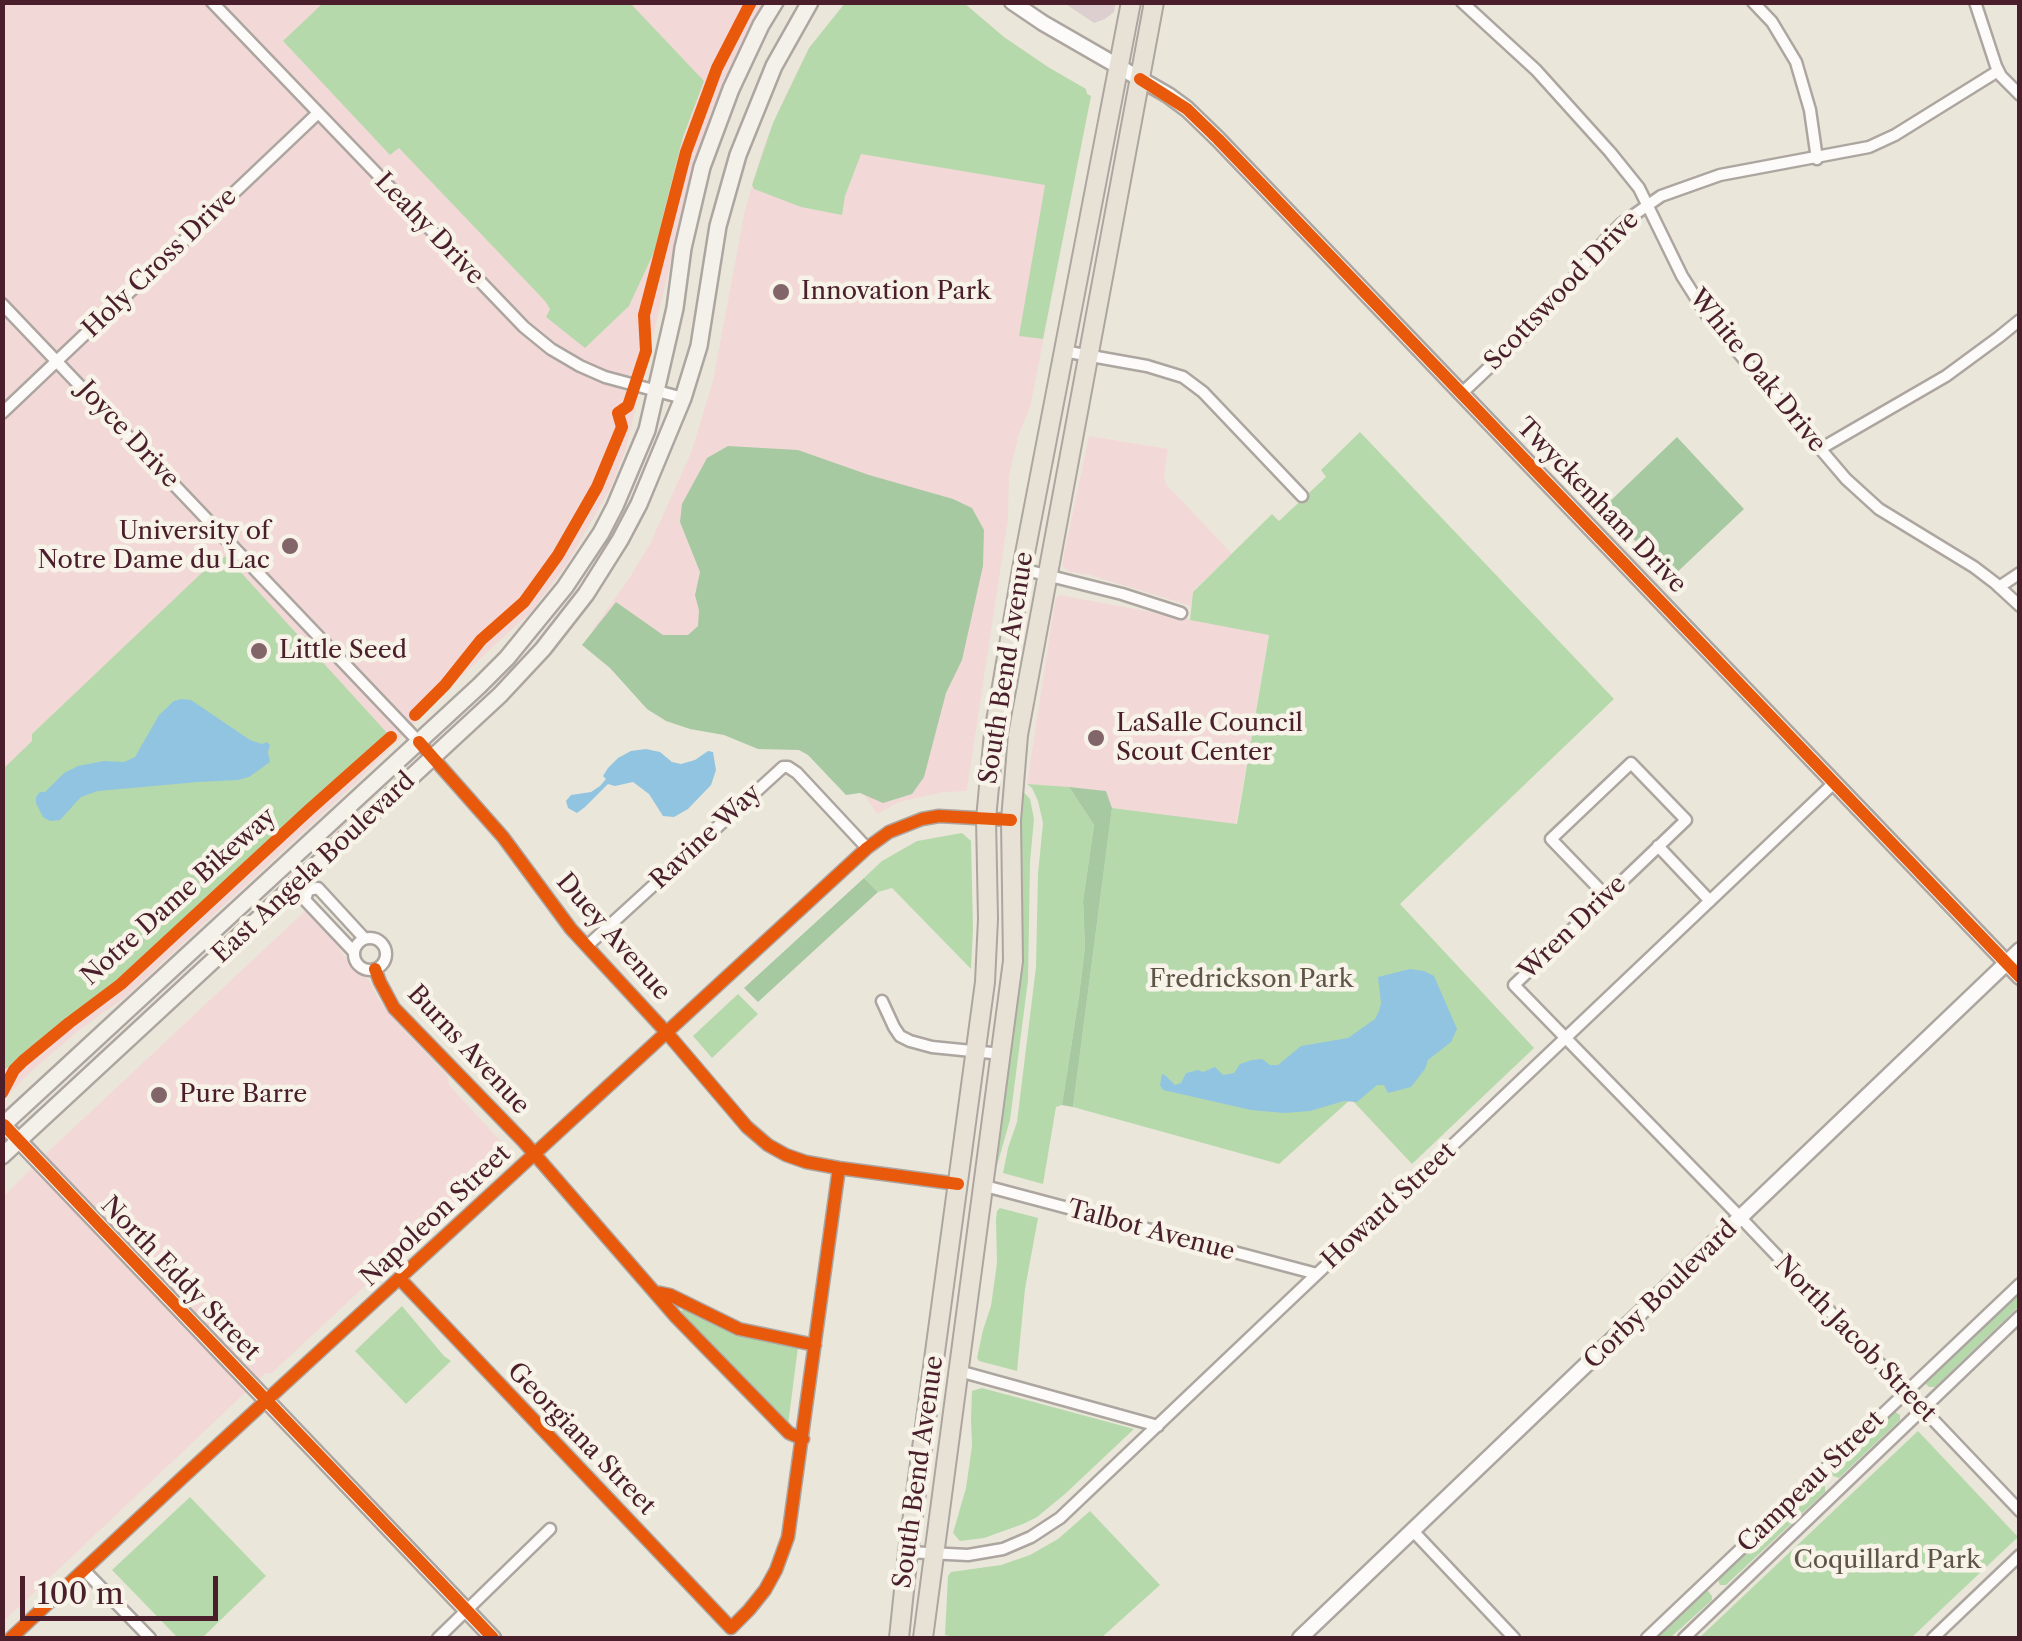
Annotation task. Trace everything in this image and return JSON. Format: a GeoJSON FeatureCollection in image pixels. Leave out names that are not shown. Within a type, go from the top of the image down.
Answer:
{"type":"FeatureCollection","features":[{"type":"Feature","properties":{"kind":"main road","name":"East Angela Boulevard"},"geometry":{"type":"LineString","coordinates":[[3,1125],[507,658],[575,572],[627,480],[647,430],[702,167],[731,89],[775,2]]}},
{"type":"Feature","properties":{"kind":"main road","name":"East Angela Boulevard"},"geometry":{"type":"LineString","coordinates":[[2,1156],[304,886],[523,672],[586,594],[639,504],[682,398],[698,346],[718,226],[738,156],[774,66],[810,2]]}},
{"type":"Feature","properties":{"kind":"main road","name":"South Bend Avenue"},"geometry":{"type":"LineString","coordinates":[[899,1638],[988,950],[986,819],[994,733],[1131,2]]}},
{"type":"Feature","properties":{"kind":"main road","name":"South Bend Avenue"},"geometry":{"type":"LineString","coordinates":[[923,1638],[1014,961],[1011,820],[1018,734],[1154,2]]}},
{"type":"Feature","properties":{"kind":"street","name":"Leahy Drive"},"geometry":{"type":"LineString","coordinates":[[212,2],[524,327],[580,366],[682,398]]}},
{"type":"Feature","properties":{"kind":"street","name":"Twyckenham Drive"},"geometry":{"type":"LineString","coordinates":[[1012,2],[1140,78],[1187,110],[1218,139],[2020,976]]}},
{"type":"Feature","properties":{"kind":"street","name":"White Oak Drive"},"geometry":{"type":"LineString","coordinates":[[1462,2],[1564,99],[1638,188],[1682,276],[1708,317],[1846,479],[1878,509],[1964,561],[2020,606]]}},
{"type":"Feature","properties":{"kind":"street"},"geometry":{"type":"LineString","coordinates":[[1753,2],[1772,22],[1796,62],[1818,158]]}},
{"type":"Feature","properties":{"kind":"street"},"geometry":{"type":"LineString","coordinates":[[1975,2],[1998,70],[2020,95]]}},
{"type":"Feature","properties":{"kind":"street","name":"Scottswood Drive"},"geometry":{"type":"LineString","coordinates":[[1462,393],[1533,326],[1607,238],[1647,204],[1673,190],[1720,175],[1868,147],[1895,135],[1998,70]]}},
{"type":"Feature","properties":{"kind":"street","name":"Holy Cross Drive"},"geometry":{"type":"LineString","coordinates":[[2,413],[318,113]]}},
{"type":"Feature","properties":{"kind":"street","name":"Joyce Drive"},"geometry":{"type":"LineString","coordinates":[[2,304],[419,742]]}},
{"type":"Feature","properties":{"kind":"street"},"geometry":{"type":"LineString","coordinates":[[1820,449],[1946,376],[2020,320]]}},
{"type":"Feature","properties":{"kind":"street"},"geometry":{"type":"LineString","coordinates":[[1063,351],[1168,371],[1194,384],[1302,496]]}},
{"type":"Feature","properties":{"kind":"street"},"geometry":{"type":"LineString","coordinates":[[1022,568],[1181,613]]}},
{"type":"Feature","properties":{"kind":"street"},"geometry":{"type":"LineString","coordinates":[[1999,587],[2020,573]]}},
{"type":"Feature","properties":{"kind":"street","name":"Duey Avenue"},"geometry":{"type":"LineString","coordinates":[[419,742],[502,835],[571,929],[768,1145],[796,1158],[840,1168],[958,1184]]}},
{"type":"Feature","properties":{"kind":"street","name":"Wren Drive"},"geometry":{"type":"LineString","coordinates":[[1565,1038],[1514,985],[1686,820],[1631,763],[1551,839],[1606,896]]}},
{"type":"Feature","properties":{"kind":"street","name":"Ravine Way"},"geometry":{"type":"LineString","coordinates":[[587,946],[784,767],[793,769],[867,848]]}},
{"type":"Feature","properties":{"kind":"street","name":"Howard Street"},"geometry":{"type":"LineString","coordinates":[[908,1552],[968,1555],[1003,1548],[1032,1537],[1068,1511],[1834,782]]}},
{"type":"Feature","properties":{"kind":"street","name":"Napoleon Street"},"geometry":{"type":"LineString","coordinates":[[11,1638],[867,848],[889,832],[922,819],[939,816],[1011,820]]}},
{"type":"Feature","properties":{"kind":"street"},"geometry":{"type":"LineString","coordinates":[[1658,846],[1710,900]]}},
{"type":"Feature","properties":{"kind":"street"},"geometry":{"type":"LineString","coordinates":[[304,886],[318,888],[364,938],[378,939],[385,946],[386,960],[376,969],[362,968],[354,952],[305,900],[304,886]]}},
{"type":"Feature","properties":{"kind":"street"},"geometry":{"type":"LineString","coordinates":[[354,952],[364,938]]}},
{"type":"Feature","properties":{"kind":"street","name":"Corby Boulevard"},"geometry":{"type":"LineString","coordinates":[[1300,1638],[2020,950]]}},
{"type":"Feature","properties":{"kind":"street","name":"Burns Avenue"},"geometry":{"type":"LineString","coordinates":[[376,969],[394,1008],[535,1154],[676,1317],[788,1433],[803,1439]]}},
{"type":"Feature","properties":{"kind":"street"},"geometry":{"type":"LineString","coordinates":[[882,1001],[900,1036],[910,1041],[932,1048],[1002,1054]]}},
{"type":"Feature","properties":{"kind":"street","name":"North Jacob Street"},"geometry":{"type":"LineString","coordinates":[[1565,1038],[2020,1511]]}},
{"type":"Feature","properties":{"kind":"street","name":"North Eddy Street"},"geometry":{"type":"LineString","coordinates":[[3,1125],[493,1638]]}},
{"type":"Feature","properties":{"kind":"street"},"geometry":{"type":"LineString","coordinates":[[803,1439],[840,1168]]}},
{"type":"Feature","properties":{"kind":"street","name":"Talbot Avenue"},"geometry":{"type":"LineString","coordinates":[[985,1186],[1316,1274]]}},
{"type":"Feature","properties":{"kind":"street","name":"Georgiana Street"},"geometry":{"type":"LineString","coordinates":[[400,1279],[731,1628],[765,1590],[784,1551],[794,1512],[803,1439]]}},
{"type":"Feature","properties":{"kind":"street","name":"Campeau Street"},"geometry":{"type":"LineString","coordinates":[[1647,1638],[2020,1284]]}},
{"type":"Feature","properties":{"kind":"street","name":"Burns Avenue"},"geometry":{"type":"LineString","coordinates":[[655,1292],[670,1295],[739,1329],[814,1345]]}},
{"type":"Feature","properties":{"kind":"street","name":"Campeau Street"},"geometry":{"type":"LineString","coordinates":[[1684,1638],[2020,1316]]}},
{"type":"Feature","properties":{"kind":"street"},"geometry":{"type":"LineString","coordinates":[[959,1371],[1158,1426]]}},
{"type":"Feature","properties":{"kind":"street"},"geometry":{"type":"LineString","coordinates":[[438,1638],[550,1529]]}},
{"type":"Feature","properties":{"kind":"street"},"geometry":{"type":"LineString","coordinates":[[1413,1532],[1514,1638]]}},
{"type":"Feature","properties":{"kind":"street"},"geometry":{"type":"LineString","coordinates":[[1933,1638],[2020,1555]]}},
{"type":"Feature","properties":{"kind":"street"},"geometry":{"type":"LineString","coordinates":[[84,1570],[150,1638]]}},
{"type":"Feature","properties":{"kind":"shaded area","name":"University of Notre Dame du Lac"},"geometry":{"type":"Polygon","coordinates":[[[3,3],[765,3],[711,113],[692,174],[626,448],[611,487],[567,564],[531,612],[459,678],[359,780],[124,998],[79,1030],[3,1101],[3,3]]]}},
{"type":"Feature","properties":{"kind":"shaded area"},"geometry":{"type":"Polygon","coordinates":[[[845,3],[964,3],[1004,37],[1091,96],[1030,408],[1009,476],[1008,519],[967,789],[899,802],[877,814],[829,749],[620,663],[592,631],[650,544],[691,453],[713,381],[745,210],[763,148],[809,48],[845,3]]]}},
{"type":"Feature","properties":{"kind":"shaded area"},"geometry":{"type":"Polygon","coordinates":[[[1064,3],[1116,3],[1114,12],[1094,23],[1064,3]]]}},
{"type":"Feature","properties":{"kind":"shaded area"},"geometry":{"type":"Polygon","coordinates":[[[1089,436],[1168,449],[1166,484],[1232,554],[1193,591],[1191,606],[1064,568],[1089,436]]]}},
{"type":"Feature","properties":{"kind":"shaded area"},"geometry":{"type":"Polygon","coordinates":[[[1060,595],[1269,634],[1236,825],[1112,808],[1106,791],[1027,784],[1053,614],[1060,595]]]}},
{"type":"Feature","properties":{"kind":"shaded area"},"geometry":{"type":"Polygon","coordinates":[[[306,910],[328,932],[350,964],[369,980],[396,1022],[448,1076],[449,1085],[511,1152],[272,1373],[266,1373],[3,1622],[3,1197],[306,910]]]}},
{"type":"Feature","properties":{"kind":"green space"},"geometry":{"type":"Polygon","coordinates":[[[323,3],[630,3],[704,81],[683,137],[654,252],[629,306],[585,348],[546,317],[550,309],[545,301],[399,148],[390,155],[283,41],[323,3]]]}},
{"type":"Feature","properties":{"kind":"green space"},"geometry":{"type":"Polygon","coordinates":[[[845,3],[964,3],[1004,37],[1091,96],[1043,339],[1019,336],[1045,185],[861,154],[842,215],[801,207],[754,189],[752,185],[773,123],[809,48],[845,3]]]}},
{"type":"Feature","properties":{"kind":"green space","name":"Fredrickson Park"},"geometry":{"type":"Polygon","coordinates":[[[1360,432],[1614,699],[1400,904],[1534,1048],[1412,1164],[1351,1099],[1279,1164],[1073,1107],[1112,808],[1237,824],[1269,635],[1190,620],[1193,592],[1272,514],[1279,521],[1326,477],[1321,470],[1360,432]]]}},
{"type":"Feature","properties":{"kind":"green space"},"geometry":{"type":"Polygon","coordinates":[[[1677,437],[1744,509],[1671,578],[1603,508],[1677,437]]]}},
{"type":"Feature","properties":{"kind":"green space"},"geometry":{"type":"Polygon","coordinates":[[[728,446],[798,450],[953,499],[972,508],[984,530],[983,566],[962,660],[946,693],[924,777],[912,794],[883,803],[860,793],[846,795],[799,750],[758,749],[724,735],[666,721],[647,709],[610,668],[582,645],[616,602],[663,635],[688,635],[698,626],[695,595],[700,572],[680,522],[682,504],[707,458],[728,446]]]}},
{"type":"Feature","properties":{"kind":"green space"},"geometry":{"type":"Polygon","coordinates":[[[226,556],[388,734],[111,988],[3,1070],[3,769],[32,741],[32,734],[209,566],[226,556]]]}},
{"type":"Feature","properties":{"kind":"green space"},"geometry":{"type":"Polygon","coordinates":[[[1027,784],[1069,787],[1094,825],[1083,901],[1085,947],[1079,996],[1062,1105],[1056,1107],[1043,1184],[1003,1173],[1017,1122],[1036,967],[1043,823],[1038,801],[1027,784]]]}},
{"type":"Feature","properties":{"kind":"green space"},"geometry":{"type":"Polygon","coordinates":[[[1069,787],[1106,791],[1112,808],[1073,1107],[1062,1105],[1085,947],[1083,901],[1094,825],[1069,787]]]}},
{"type":"Feature","properties":{"kind":"green space"},"geometry":{"type":"Polygon","coordinates":[[[1021,789],[1030,799],[1034,819],[1028,980],[1010,1120],[996,1169],[1022,952],[1021,789]]]}},
{"type":"Feature","properties":{"kind":"green space"},"geometry":{"type":"Polygon","coordinates":[[[962,833],[971,841],[971,969],[892,888],[878,892],[864,878],[882,861],[917,841],[962,833]]]}},
{"type":"Feature","properties":{"kind":"green space"},"geometry":{"type":"Polygon","coordinates":[[[864,878],[878,892],[758,1002],[744,988],[864,878]]]}},
{"type":"Feature","properties":{"kind":"green space"},"geometry":{"type":"Polygon","coordinates":[[[738,994],[758,1014],[712,1058],[693,1036],[738,994]]]}},
{"type":"Feature","properties":{"kind":"green space"},"geometry":{"type":"Polygon","coordinates":[[[1000,1208],[1038,1218],[1025,1289],[1017,1371],[977,1358],[991,1306],[1000,1208]]]}},
{"type":"Feature","properties":{"kind":"green space"},"geometry":{"type":"Polygon","coordinates":[[[2019,1291],[2019,1306],[1935,1387],[1929,1387],[1927,1379],[2019,1291]]]}},
{"type":"Feature","properties":{"kind":"green space"},"geometry":{"type":"Polygon","coordinates":[[[402,1306],[451,1361],[406,1404],[355,1351],[402,1306]]]}},
{"type":"Feature","properties":{"kind":"green space"},"geometry":{"type":"Polygon","coordinates":[[[686,1309],[744,1335],[798,1347],[788,1425],[681,1313],[686,1309]]]}},
{"type":"Feature","properties":{"kind":"green space"},"geometry":{"type":"Polygon","coordinates":[[[982,1388],[1134,1429],[1037,1517],[984,1538],[960,1541],[953,1533],[966,1488],[972,1446],[972,1391],[982,1388]]]}},
{"type":"Feature","properties":{"kind":"green space"},"geometry":{"type":"Polygon","coordinates":[[[1894,1411],[1900,1420],[1839,1478],[1833,1476],[1833,1468],[1894,1411]]]}},
{"type":"Feature","properties":{"kind":"green space","name":"Coquillard Park"},"geometry":{"type":"Polygon","coordinates":[[[1918,1431],[2018,1537],[1911,1638],[1699,1638],[1918,1431]]]}},
{"type":"Feature","properties":{"kind":"green space"},"geometry":{"type":"Polygon","coordinates":[[[1820,1483],[1825,1492],[1726,1585],[1720,1585],[1719,1577],[1820,1483]]]}},
{"type":"Feature","properties":{"kind":"green space"},"geometry":{"type":"Polygon","coordinates":[[[190,1497],[266,1576],[202,1638],[178,1638],[112,1570],[190,1497]]]}},
{"type":"Feature","properties":{"kind":"green space"},"geometry":{"type":"Polygon","coordinates":[[[1090,1511],[1160,1585],[1101,1638],[945,1635],[951,1572],[1001,1565],[1030,1555],[1058,1539],[1090,1511]]]}},
{"type":"Feature","properties":{"kind":"green space"},"geometry":{"type":"Polygon","coordinates":[[[1708,1591],[1712,1600],[1670,1638],[1654,1638],[1703,1592],[1708,1591]]]}},
{"type":"Feature","properties":{"kind":"water"},"geometry":{"type":"Polygon","coordinates":[[[181,699],[191,700],[250,740],[267,742],[270,762],[238,780],[98,791],[81,797],[60,820],[43,817],[36,803],[40,792],[78,766],[124,762],[135,757],[159,715],[181,699]]]}},
{"type":"Feature","properties":{"kind":"water"},"geometry":{"type":"Polygon","coordinates":[[[646,749],[681,764],[713,752],[716,770],[711,785],[688,809],[674,817],[663,816],[649,794],[633,782],[608,784],[577,813],[568,808],[566,801],[571,795],[591,792],[600,786],[608,768],[618,758],[646,749]]]}},
{"type":"Feature","properties":{"kind":"water"},"geometry":{"type":"Polygon","coordinates":[[[1410,969],[1434,976],[1457,1029],[1451,1042],[1428,1060],[1411,1087],[1388,1093],[1384,1085],[1377,1085],[1357,1102],[1284,1113],[1251,1110],[1163,1090],[1160,1085],[1162,1074],[1175,1085],[1181,1083],[1186,1073],[1215,1067],[1223,1075],[1234,1073],[1240,1064],[1262,1059],[1278,1065],[1301,1046],[1348,1038],[1375,1019],[1379,1011],[1378,977],[1410,969]]]}},
{"type":"Feature","properties":{"kind":"cycle path"},"geometry":{"type":"LineString","coordinates":[[415,715],[481,640],[524,602],[558,555],[597,487],[622,427],[618,413],[628,406],[646,351],[644,315],[686,152],[717,68],[751,2]]}},
{"type":"Feature","properties":{"kind":"cycle path"},"geometry":{"type":"LineString","coordinates":[[1140,79],[1187,109],[1218,139],[2020,977]]}},
{"type":"Feature","properties":{"kind":"cycle path","name":"Notre Dame Bikeway"},"geometry":{"type":"LineString","coordinates":[[2,1093],[23,1061],[121,984],[391,737]]}},
{"type":"Feature","properties":{"kind":"cycle path"},"geometry":{"type":"LineString","coordinates":[[419,742],[503,837],[571,929],[747,1127],[768,1145],[806,1162],[958,1184]]}},
{"type":"Feature","properties":{"kind":"cycle path"},"geometry":{"type":"LineString","coordinates":[[11,1638],[867,848],[889,832],[922,819],[939,816],[1011,820]]}},
{"type":"Feature","properties":{"kind":"cycle path"},"geometry":{"type":"LineString","coordinates":[[375,969],[394,1008],[524,1142],[676,1317],[789,1433],[803,1439]]}},
{"type":"Feature","properties":{"kind":"cycle path"},"geometry":{"type":"LineString","coordinates":[[4,1125],[493,1638]]}},
{"type":"Feature","properties":{"kind":"cycle path"},"geometry":{"type":"LineString","coordinates":[[400,1279],[731,1628],[765,1590],[788,1537],[839,1168]]}},
{"type":"Feature","properties":{"kind":"cycle path"},"geometry":{"type":"LineString","coordinates":[[660,1293],[739,1329],[815,1345]]}},
{"type":"Feature","properties":{"kind":"place","name":"Innovation Park"},"geometry":{"type":"Point","coordinates":[781,292]}},
{"type":"Feature","properties":{"kind":"place","name":"University of Notre Dame du Lac"},"geometry":{"type":"Point","coordinates":[290,546]}},
{"type":"Feature","properties":{"kind":"place","name":"Little Seed"},"geometry":{"type":"Point","coordinates":[259,651]}},
{"type":"Feature","properties":{"kind":"place","name":"LaSalle Council Scout Center"},"geometry":{"type":"Point","coordinates":[1096,738]}},
{"type":"Feature","properties":{"kind":"place","name":"Pure Barre"},"geometry":{"type":"Point","coordinates":[159,1095]}}]}
